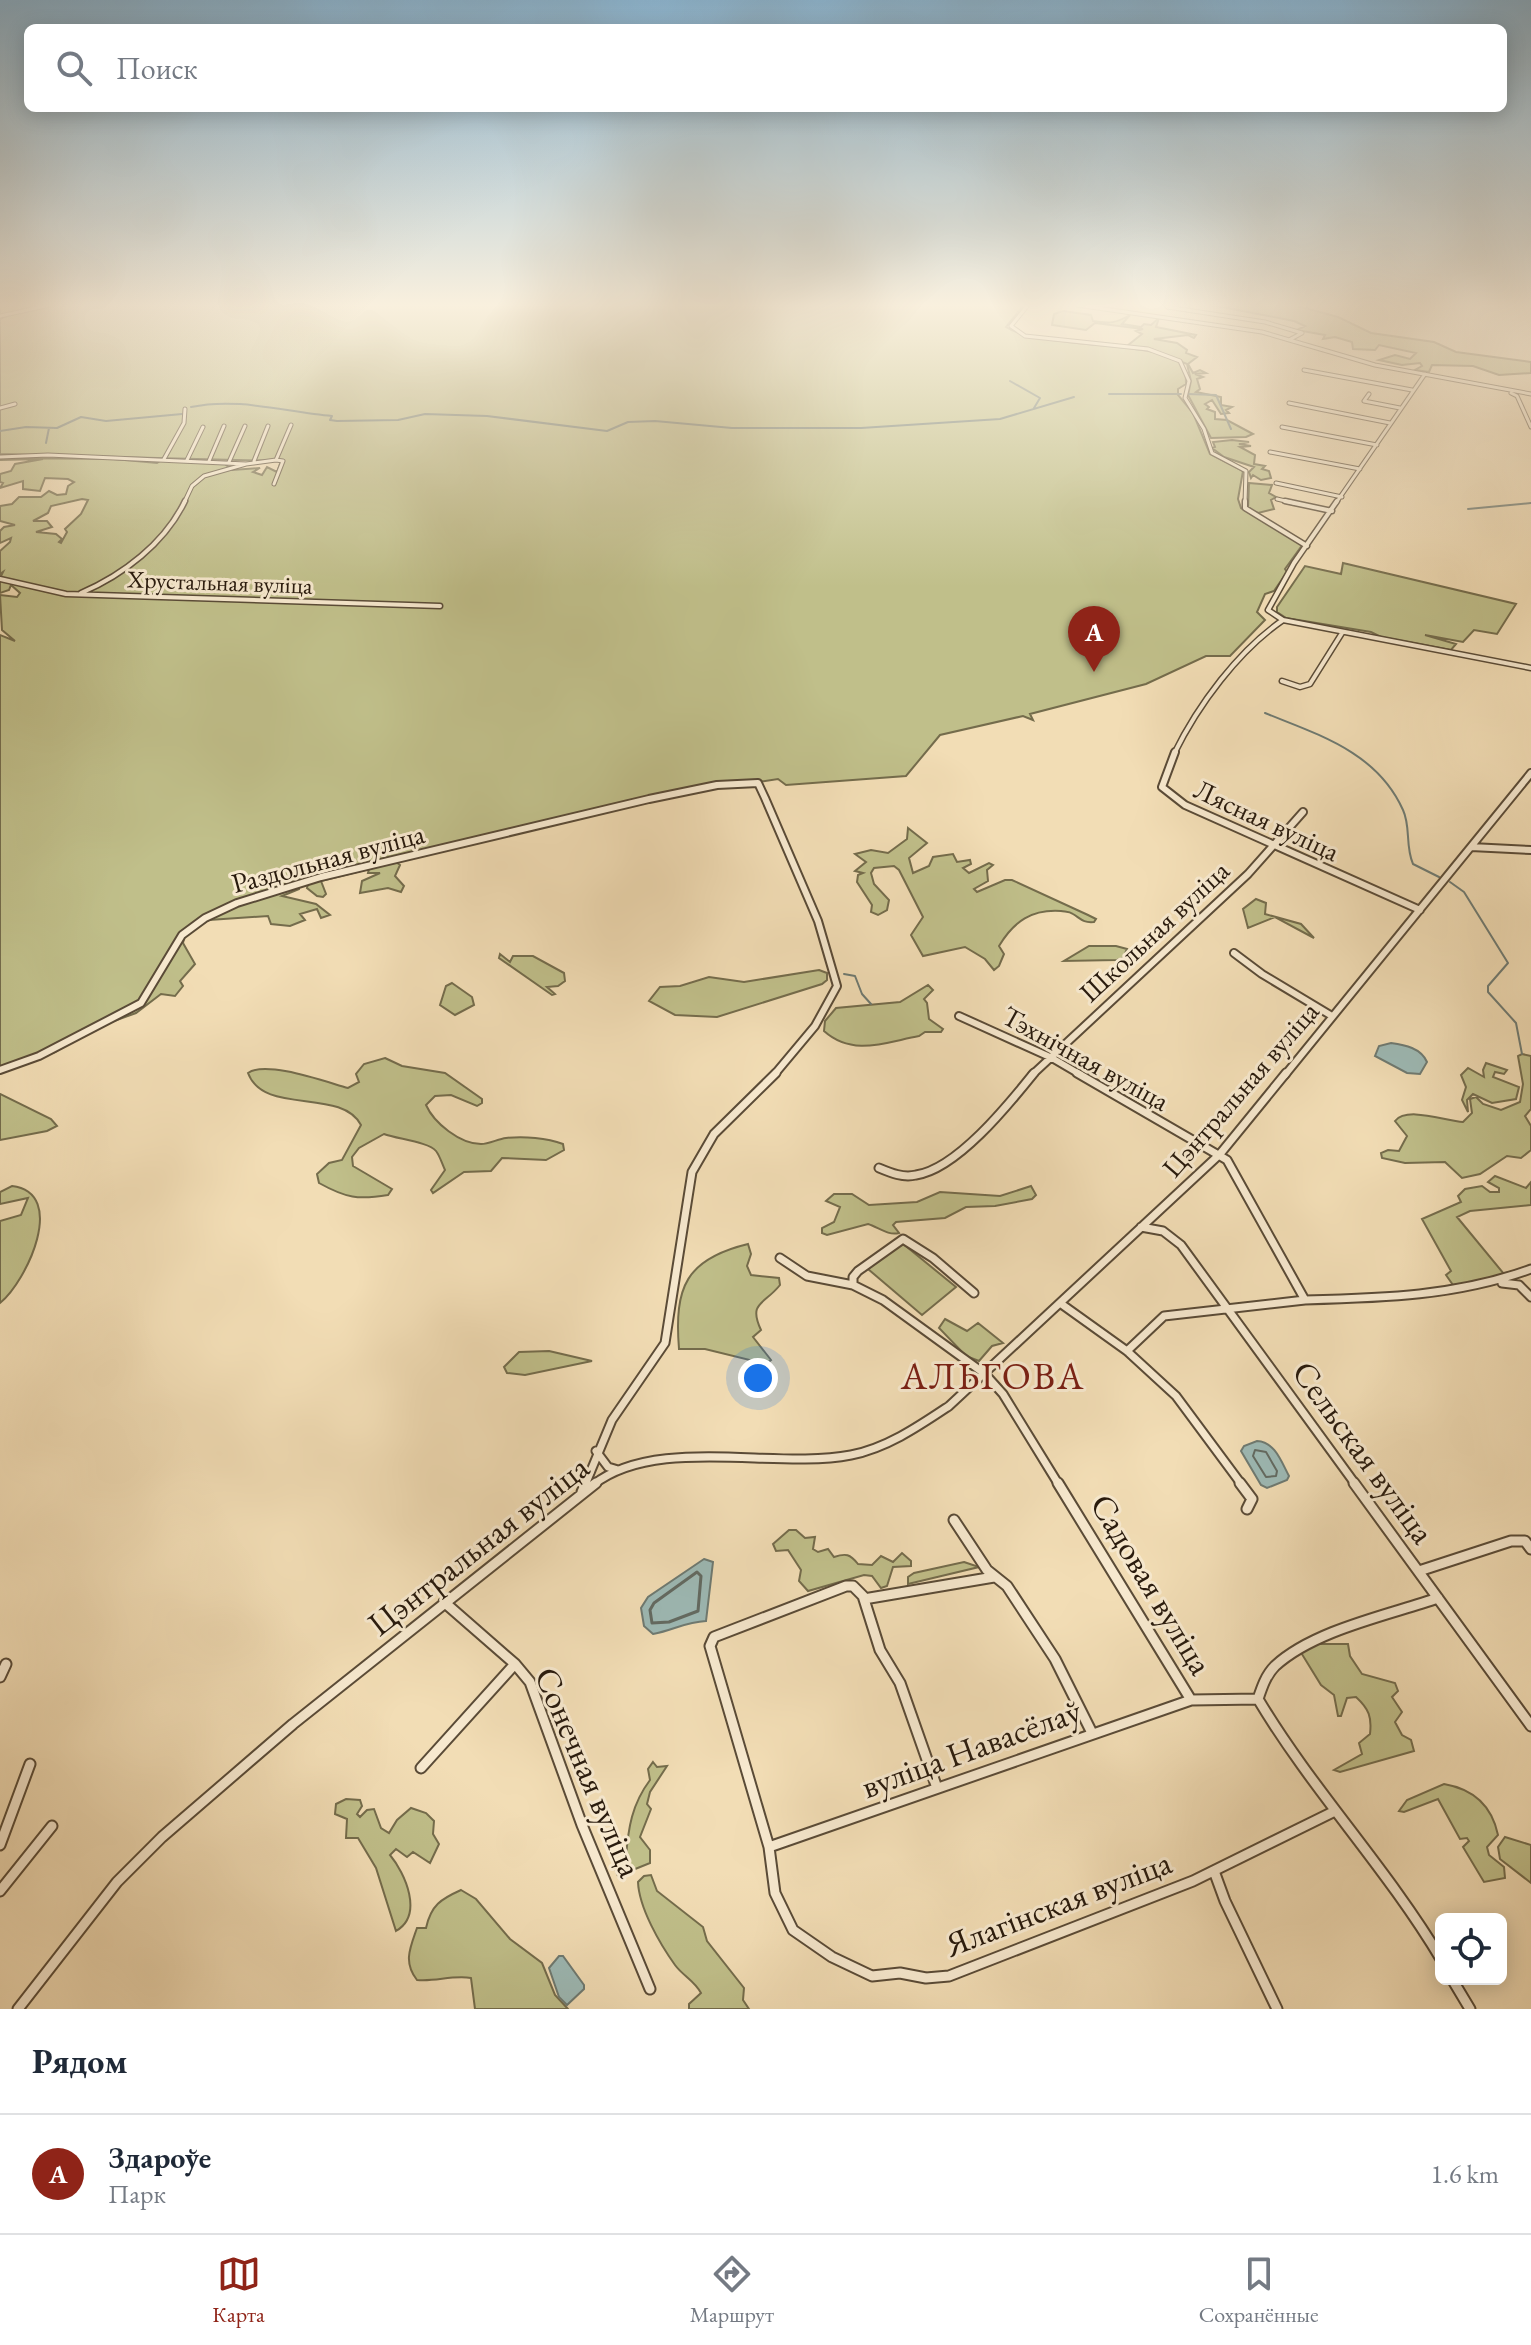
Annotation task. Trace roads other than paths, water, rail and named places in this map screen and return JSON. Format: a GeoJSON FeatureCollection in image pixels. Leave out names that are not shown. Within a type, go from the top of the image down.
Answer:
{"type":"FeatureCollection","features":[{"type":"Feature","properties":{"kind":"street"},"geometry":{"type":"LineString","coordinates":[[1185,399],[1204,429],[1209,448],[1215,455],[1246,471],[1245,508],[1307,546]]}},
{"type":"Feature","properties":{"kind":"street"},"geometry":{"type":"LineString","coordinates":[[1366,399],[1364,401],[1400,408]]}},
{"type":"Feature","properties":{"kind":"street"},"geometry":{"type":"LineString","coordinates":[[1406,399],[1342,497],[1294,563],[1268,606],[1271,613],[1283,620],[1342,633],[1531,668]]}},
{"type":"Feature","properties":{"kind":"street"},"geometry":{"type":"LineString","coordinates":[[1518,399],[1531,427]]}},
{"type":"Feature","properties":{"kind":"street"},"geometry":{"type":"LineString","coordinates":[[1289,403],[1390,423]]}},
{"type":"Feature","properties":{"kind":"street"},"geometry":{"type":"LineString","coordinates":[[0,408],[15,404]]}},
{"type":"Feature","properties":{"kind":"street"},"geometry":{"type":"LineString","coordinates":[[164,459],[184,423],[185,409]]}},
{"type":"Feature","properties":{"kind":"street"},"geometry":{"type":"LineString","coordinates":[[276,460],[291,425]]}},
{"type":"Feature","properties":{"kind":"street"},"geometry":{"type":"LineString","coordinates":[[209,461],[224,426]]}},
{"type":"Feature","properties":{"kind":"street"},"geometry":{"type":"LineString","coordinates":[[232,464],[245,426]]}},
{"type":"Feature","properties":{"kind":"street"},"geometry":{"type":"LineString","coordinates":[[254,461],[268,426]]}},
{"type":"Feature","properties":{"kind":"street"},"geometry":{"type":"LineString","coordinates":[[187,460],[203,427]]}},
{"type":"Feature","properties":{"kind":"street"},"geometry":{"type":"LineString","coordinates":[[1282,427],[1377,445]]}},
{"type":"Feature","properties":{"kind":"street"},"geometry":{"type":"LineString","coordinates":[[1270,452],[1360,469]]}},
{"type":"Feature","properties":{"kind":"street"},"geometry":{"type":"LineString","coordinates":[[0,457],[209,461],[239,468],[254,461],[283,461],[274,484]]}},
{"type":"Feature","properties":{"kind":"street"},"geometry":{"type":"LineString","coordinates":[[81,594],[107,581],[141,557],[175,518],[197,480],[232,464]]}},
{"type":"Feature","properties":{"kind":"street"},"geometry":{"type":"LineString","coordinates":[[1276,483],[1342,497]]}},
{"type":"Feature","properties":{"kind":"street"},"geometry":{"type":"LineString","coordinates":[[1277,499],[1332,511]]}},
{"type":"Feature","properties":{"kind":"street","name":"Хрустальная вуліца"},"geometry":{"type":"LineString","coordinates":[[0,579],[54,593],[440,606]]}},
{"type":"Feature","properties":{"kind":"street","name":"Лясная вуліца"},"geometry":{"type":"LineString","coordinates":[[1283,620],[1259,636],[1214,689],[1176,747],[1163,779],[1166,793],[1274,847],[1420,910]]}},
{"type":"Feature","properties":{"kind":"street"},"geometry":{"type":"LineString","coordinates":[[1282,681],[1300,687],[1310,684],[1342,633]]}},
{"type":"Feature","properties":{"kind":"street","name":"Цэнтральная вуліца"},"geometry":{"type":"LineString","coordinates":[[18,2009],[117,1882],[139,1859],[293,1724],[582,1493],[618,1470],[654,1461],[685,1458],[821,1458],[860,1452],[934,1416],[985,1374],[1220,1154],[1531,773]]}},
{"type":"Feature","properties":{"kind":"street","name":"Раздольная вуліца"},"geometry":{"type":"LineString","coordinates":[[0,1070],[39,1056],[141,1003],[188,928],[231,906],[292,887],[582,814],[716,785],[758,783],[797,868],[833,959],[838,986],[827,1008],[794,1051],[759,1092],[725,1121],[702,1148],[692,1172],[665,1343],[660,1355],[618,1411],[596,1451]]}},
{"type":"Feature","properties":{"kind":"street","name":"Школьная вуліца"},"geometry":{"type":"LineString","coordinates":[[879,1168],[905,1176],[920,1175],[940,1165],[1021,1089],[1041,1064],[1052,1058],[1274,847],[1303,812]]}},
{"type":"Feature","properties":{"kind":"street"},"geometry":{"type":"LineString","coordinates":[[1471,847],[1531,850]]}},
{"type":"Feature","properties":{"kind":"street"},"geometry":{"type":"LineString","coordinates":[[1234,953],[1262,974],[1332,1016]]}},
{"type":"Feature","properties":{"kind":"street","name":"Тэхнічная вуліца"},"geometry":{"type":"LineString","coordinates":[[959,1016],[1052,1058],[1182,1136],[1220,1154],[1233,1167],[1305,1300]]}},
{"type":"Feature","properties":{"kind":"street","name":"Сельская вуліца"},"geometry":{"type":"LineString","coordinates":[[1141,1227],[1163,1231],[1181,1245],[1531,1726]]}},
{"type":"Feature","properties":{"kind":"street"},"geometry":{"type":"LineString","coordinates":[[853,1285],[853,1277],[858,1271],[903,1239],[933,1258],[974,1293]]}},
{"type":"Feature","properties":{"kind":"street","name":"Садовая вуліца"},"geometry":{"type":"LineString","coordinates":[[780,1258],[807,1276],[853,1285],[883,1300],[985,1374],[1003,1394],[1191,1700],[1258,1699]]}},
{"type":"Feature","properties":{"kind":"street"},"geometry":{"type":"LineString","coordinates":[[1127,1351],[1164,1316],[1305,1300],[1406,1298],[1499,1283],[1531,1269]]}},
{"type":"Feature","properties":{"kind":"street"},"geometry":{"type":"LineString","coordinates":[[1499,1283],[1519,1285],[1531,1297]]}},
{"type":"Feature","properties":{"kind":"street"},"geometry":{"type":"LineString","coordinates":[[1060,1303],[1127,1351],[1176,1396],[1252,1499],[1247,1509]]}},
{"type":"Feature","properties":{"kind":"street"},"geometry":{"type":"LineString","coordinates":[[596,1451],[608,1467],[618,1470]]}},
{"type":"Feature","properties":{"kind":"street"},"geometry":{"type":"LineString","coordinates":[[582,1493],[596,1451]]}},
{"type":"Feature","properties":{"kind":"street"},"geometry":{"type":"LineString","coordinates":[[954,1520],[994,1577],[1007,1586],[1055,1659],[1092,1733]]}},
{"type":"Feature","properties":{"kind":"street"},"geometry":{"type":"LineString","coordinates":[[1419,1571],[1487,1548],[1525,1541],[1531,1549]]}},
{"type":"Feature","properties":{"kind":"street"},"geometry":{"type":"LineString","coordinates":[[937,1788],[900,1683],[880,1650],[864,1599],[994,1577]]}},
{"type":"Feature","properties":{"kind":"street","name":"Ялагінская вуліца"},"geometry":{"type":"LineString","coordinates":[[864,1599],[853,1586],[846,1586],[724,1631],[714,1637],[710,1646],[769,1847],[775,1893],[793,1930],[832,1957],[863,1973],[881,1977],[900,1973],[926,1978],[949,1976],[1168,1893],[1295,1834],[1333,1812]]}},
{"type":"Feature","properties":{"kind":"street"},"geometry":{"type":"LineString","coordinates":[[1435,1949],[1409,1905],[1333,1812],[1290,1753],[1258,1699],[1263,1678],[1277,1663],[1303,1646],[1438,1598]]}},
{"type":"Feature","properties":{"kind":"street","name":"Сонечная вуліца"},"geometry":{"type":"LineString","coordinates":[[444,1602],[515,1664],[536,1693],[582,1825],[650,1989]]}},
{"type":"Feature","properties":{"kind":"street"},"geometry":{"type":"LineString","coordinates":[[0,1677],[6,1664]]}},
{"type":"Feature","properties":{"kind":"street"},"geometry":{"type":"LineString","coordinates":[[421,1768],[515,1664]]}},
{"type":"Feature","properties":{"kind":"street","name":"вуліца Навасёлаў"},"geometry":{"type":"LineString","coordinates":[[769,1847],[1191,1700]]}},
{"type":"Feature","properties":{"kind":"street"},"geometry":{"type":"LineString","coordinates":[[0,1845],[30,1764]]}},
{"type":"Feature","properties":{"kind":"street"},"geometry":{"type":"LineString","coordinates":[[0,1891],[52,1826]]}},
{"type":"Feature","properties":{"kind":"street"},"geometry":{"type":"LineString","coordinates":[[1214,1871],[1225,1901],[1277,2009]]}},
{"type":"Feature","properties":{"kind":"street"},"geometry":{"type":"LineString","coordinates":[[1456,1985],[1470,2009]]}},
{"type":"Feature","properties":{"kind":"water"},"geometry":{"type":"Polygon","coordinates":[[[1391,1043],[1421,1053],[1427,1062],[1420,1074],[1407,1073],[1375,1056],[1379,1046],[1391,1043]]]}},
{"type":"Feature","properties":{"kind":"water"},"geometry":{"type":"Polygon","coordinates":[[[1257,1441],[1277,1453],[1289,1476],[1287,1480],[1267,1488],[1261,1485],[1241,1451],[1244,1446],[1257,1441]]]}},
{"type":"Feature","properties":{"kind":"water"},"geometry":{"type":"Polygon","coordinates":[[[704,1559],[713,1562],[706,1621],[653,1634],[644,1626],[641,1608],[648,1597],[704,1559]]]}},
{"type":"Feature","properties":{"kind":"water"},"geometry":{"type":"Polygon","coordinates":[[[559,1956],[563,1956],[584,1985],[584,1989],[567,2005],[559,1997],[549,1968],[559,1956]]]}},
{"type":"Feature","properties":{"kind":"waterway"},"geometry":{"type":"LineString","coordinates":[[1034,408],[1040,399]]}},
{"type":"Feature","properties":{"kind":"waterway"},"geometry":{"type":"LineString","coordinates":[[191,407],[244,404],[332,416],[330,420],[337,421],[398,420],[425,414],[487,416],[607,431],[628,422],[655,421],[732,428],[861,428],[1000,419],[1068,399]]}},
{"type":"Feature","properties":{"kind":"waterway"},"geometry":{"type":"LineString","coordinates":[[1218,399],[1231,429]]}},
{"type":"Feature","properties":{"kind":"waterway"},"geometry":{"type":"LineString","coordinates":[[0,431],[26,427],[57,428],[81,417],[106,421],[182,414]]}},
{"type":"Feature","properties":{"kind":"waterway"},"geometry":{"type":"LineString","coordinates":[[46,443],[49,428]]}},
{"type":"Feature","properties":{"kind":"waterway"},"geometry":{"type":"LineString","coordinates":[[1468,509],[1531,503]]}},
{"type":"Feature","properties":{"kind":"waterway"},"geometry":{"type":"LineString","coordinates":[[1265,713],[1326,738],[1378,773],[1403,810],[1413,864],[1439,877]]}},
{"type":"Feature","properties":{"kind":"waterway"},"geometry":{"type":"LineString","coordinates":[[1450,882],[1464,892],[1508,963],[1488,986],[1488,992],[1516,1023],[1522,1054]]}},
{"type":"Feature","properties":{"kind":"waterway"},"geometry":{"type":"LineString","coordinates":[[844,974],[855,976],[862,994],[871,1004]]}},
{"type":"Feature","properties":{"kind":"place","name":"Здароўе"},"geometry":{"type":"Point","coordinates":[1094,672]}},
{"type":"Feature","properties":{"kind":"district","name":"АЛЬГОВА"},"geometry":{"type":"Point","coordinates":[993,1375]}}]}
